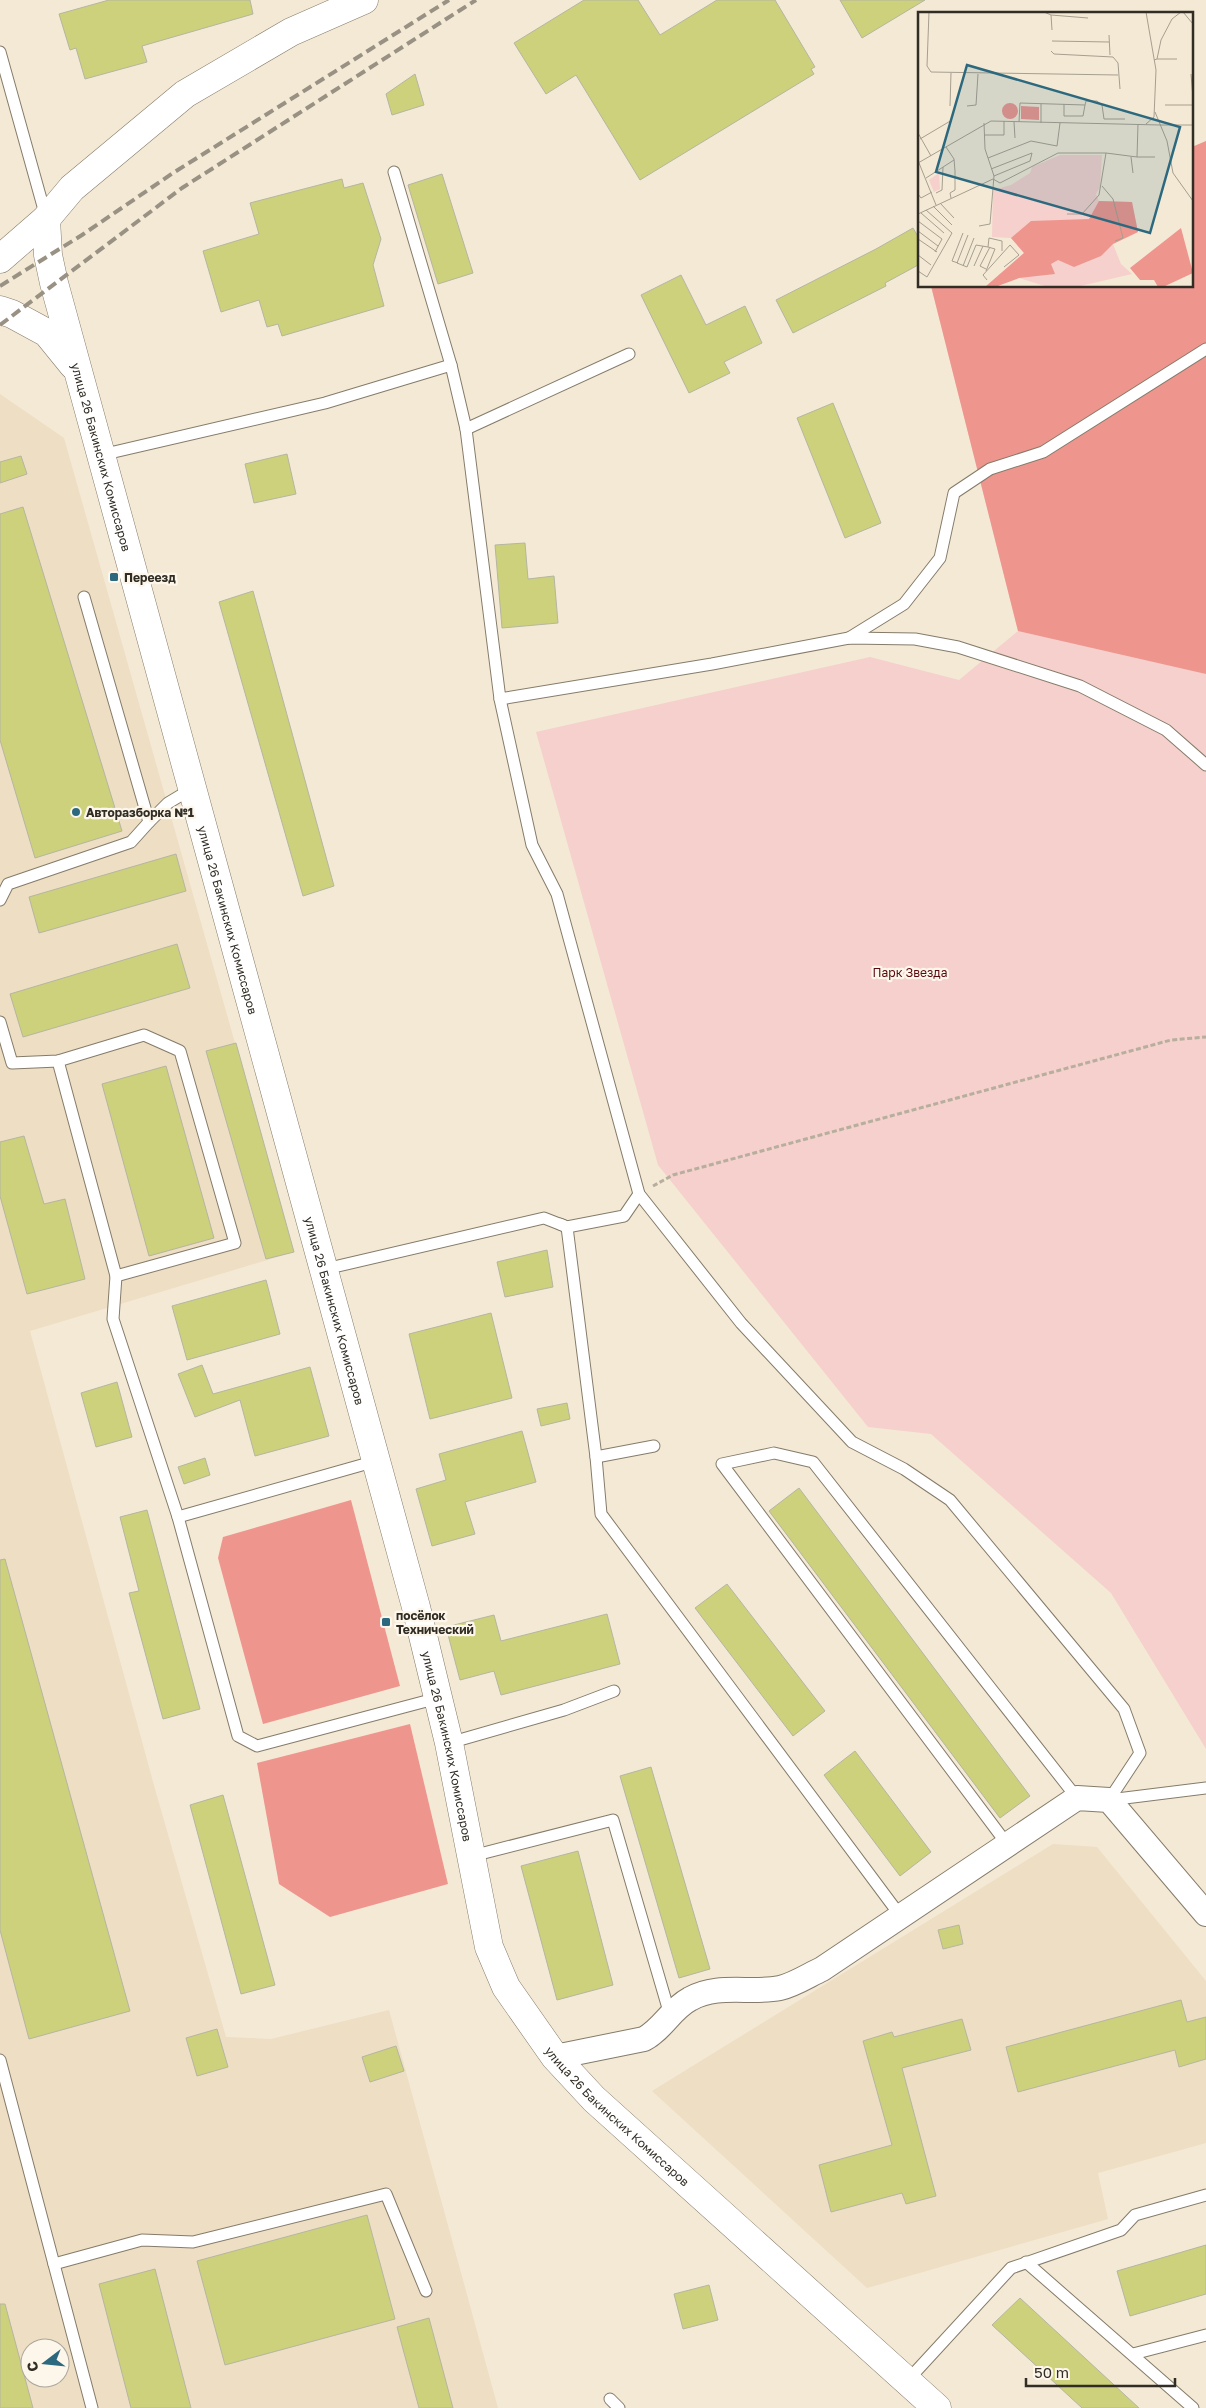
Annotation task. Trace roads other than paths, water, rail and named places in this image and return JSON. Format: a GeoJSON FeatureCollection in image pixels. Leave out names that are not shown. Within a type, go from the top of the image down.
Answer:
{"type":"FeatureCollection","features":[{"type":"Feature","properties":{"kind":"main road"},"geometry":{"type":"LineString","coordinates":[[0,259],[46,219],[72,188],[185,94],[291,32],[364,0]]}},
{"type":"Feature","properties":{"kind":"main road","name":"улица 26 Бакинских Комиссаров"},"geometry":{"type":"LineString","coordinates":[[46,219],[48,256],[54,283],[194,787],[377,1460],[439,1698],[490,1947],[506,1987],[555,2057],[594,2099],[937,2408]]}},
{"type":"Feature","properties":{"kind":"main road"},"geometry":{"type":"LineString","coordinates":[[0,310],[12,314],[47,333],[80,373]]}},
{"type":"Feature","properties":{"kind":"street"},"geometry":{"type":"LineString","coordinates":[[555,2057],[644,2039],[656,2032],[670,2015],[690,1999],[718,1990],[780,1988],[822,1970],[902,1918],[1006,1844],[1077,1798],[1109,1800],[1206,1914]]}},
{"type":"Feature","properties":{"kind":"lane","name":"улица 26 Бакинских Комиссаров"},"geometry":{"type":"LineString","coordinates":[[0,52],[46,219]]}},
{"type":"Feature","properties":{"kind":"lane"},"geometry":{"type":"LineString","coordinates":[[394,172],[451,365],[466,429],[500,699],[532,845],[557,894],[639,1194],[741,1323],[852,1442],[904,1469],[950,1500],[1124,1709],[1140,1753],[1109,1800]]}},
{"type":"Feature","properties":{"kind":"lane"},"geometry":{"type":"LineString","coordinates":[[849,638],[904,604],[940,558],[954,493],[990,469],[1042,452],[1206,349]]}},
{"type":"Feature","properties":{"kind":"lane"},"geometry":{"type":"LineString","coordinates":[[466,429],[629,354]]}},
{"type":"Feature","properties":{"kind":"lane"},"geometry":{"type":"LineString","coordinates":[[101,455],[325,403],[451,365]]}},
{"type":"Feature","properties":{"kind":"lane"},"geometry":{"type":"LineString","coordinates":[[84,597],[149,822]]}},
{"type":"Feature","properties":{"kind":"lane"},"geometry":{"type":"LineString","coordinates":[[500,699],[712,664],[849,638],[915,639],[958,647],[1080,686],[1166,730],[1206,765]]}},
{"type":"Feature","properties":{"kind":"lane"},"geometry":{"type":"LineString","coordinates":[[0,900],[8,884],[131,842],[168,803],[194,787]]}},
{"type":"Feature","properties":{"kind":"lane"},"geometry":{"type":"LineString","coordinates":[[0,1022],[12,1063],[58,1061],[144,1035],[180,1051],[235,1243],[116,1276]]}},
{"type":"Feature","properties":{"kind":"lane"},"geometry":{"type":"LineString","coordinates":[[58,1061],[116,1276],[112,1319],[178,1517],[238,1736],[257,1746],[439,1698]]}},
{"type":"Feature","properties":{"kind":"lane"},"geometry":{"type":"LineString","coordinates":[[326,1269],[544,1218],[567,1227],[624,1216],[639,1194]]}},
{"type":"Feature","properties":{"kind":"lane"},"geometry":{"type":"LineString","coordinates":[[567,1227],[596,1457],[601,1514],[902,1918]]}},
{"type":"Feature","properties":{"kind":"lane"},"geometry":{"type":"LineString","coordinates":[[596,1457],[654,1446]]}},
{"type":"Feature","properties":{"kind":"lane"},"geometry":{"type":"LineString","coordinates":[[1006,1844],[722,1464],[774,1454],[813,1462],[1077,1798]]}},
{"type":"Feature","properties":{"kind":"lane"},"geometry":{"type":"LineString","coordinates":[[178,1517],[377,1460]]}},
{"type":"Feature","properties":{"kind":"lane"},"geometry":{"type":"LineString","coordinates":[[449,1743],[564,1710],[614,1691]]}},
{"type":"Feature","properties":{"kind":"lane"},"geometry":{"type":"LineString","coordinates":[[1109,1800],[1206,1788]]}},
{"type":"Feature","properties":{"kind":"lane"},"geometry":{"type":"LineString","coordinates":[[472,1856],[613,1820],[670,2015]]}},
{"type":"Feature","properties":{"kind":"lane"},"geometry":{"type":"LineString","coordinates":[[0,2060],[92,2408]]}},
{"type":"Feature","properties":{"kind":"lane"},"geometry":{"type":"LineString","coordinates":[[54,2264],[142,2240],[193,2242],[386,2194],[426,2291]]}},
{"type":"Feature","properties":{"kind":"lane"},"geometry":{"type":"LineString","coordinates":[[908,2380],[1011,2268],[1121,2230],[1135,2215],[1206,2195]]}},
{"type":"Feature","properties":{"kind":"lane"},"geometry":{"type":"LineString","coordinates":[[1026,2262],[1193,2408]]}},
{"type":"Feature","properties":{"kind":"lane"},"geometry":{"type":"LineString","coordinates":[[1133,2354],[1206,2335]]}},
{"type":"Feature","properties":{"kind":"lane"},"geometry":{"type":"LineString","coordinates":[[610,2399],[619,2408]]}},
{"type":"Feature","properties":{"kind":"railway"},"geometry":{"type":"LineString","coordinates":[[0,286],[82,235],[173,173],[449,0]]}},
{"type":"Feature","properties":{"kind":"railway"},"geometry":{"type":"LineString","coordinates":[[0,325],[182,188],[476,0]]}},
{"type":"Feature","properties":{"kind":"place","name":"Переезд"},"geometry":{"type":"Point","coordinates":[114,577]}},
{"type":"Feature","properties":{"kind":"place","name":"Авторазборка №1"},"geometry":{"type":"Point","coordinates":[76,812]}},
{"type":"Feature","properties":{"kind":"place","name":"посёлок Технический"},"geometry":{"type":"Point","coordinates":[386,1622]}},
{"type":"Feature","properties":{"kind":"park label","name":"Парк Звезда"},"geometry":{"type":"Point","coordinates":[910,972]}}]}
